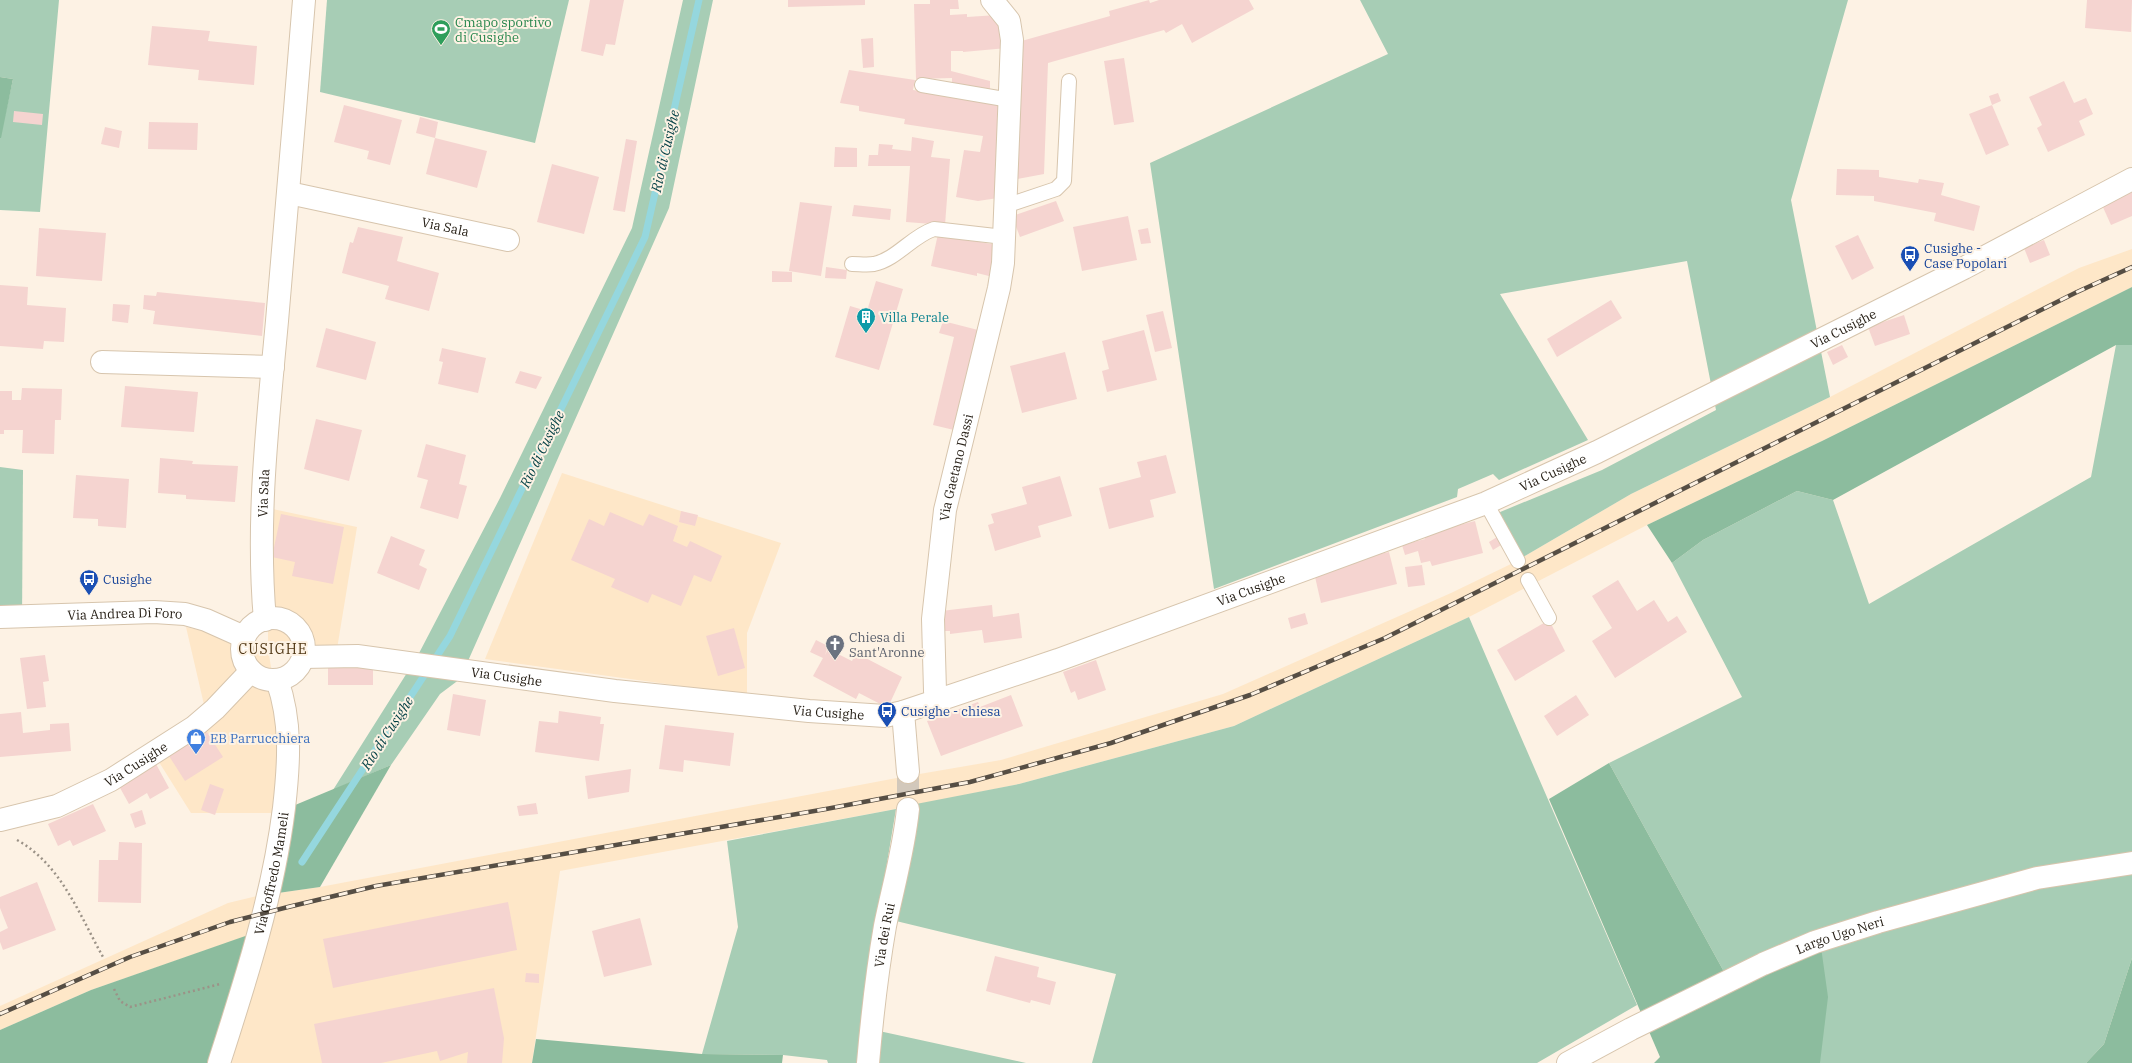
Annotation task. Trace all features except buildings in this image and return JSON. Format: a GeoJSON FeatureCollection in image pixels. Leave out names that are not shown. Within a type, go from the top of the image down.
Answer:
{"type":"FeatureCollection","features":[{"type":"Feature","properties":{"kind":"street","name":"Via Sala"},"geometry":{"type":"LineString","coordinates":[[265,620],[262,591],[262,485],[289,194],[304,0]]}},
{"type":"Feature","properties":{"kind":"street","name":"Via Gaetano Dassi"},"geometry":{"type":"LineString","coordinates":[[938,701],[935,691],[933,619],[945,510],[1002,275],[1010,100],[1011,30],[1005,14],[992,0]]}},
{"type":"Feature","properties":{"kind":"street","name":"Via Cusighe"},"geometry":{"type":"LineString","coordinates":[[303,657],[357,656],[615,691],[809,711],[885,716],[903,712],[1058,660],[1486,503],[1597,452],[1964,268],[2132,180]]}},
{"type":"Feature","properties":{"kind":"street","name":"Via Sala"},"geometry":{"type":"LineString","coordinates":[[289,194],[508,240]]}},
{"type":"Feature","properties":{"kind":"street"},"geometry":{"type":"LineString","coordinates":[[102,362],[273,367]]}},
{"type":"Feature","properties":{"kind":"street","name":"Via Andrea Di Foro"},"geometry":{"type":"LineString","coordinates":[[0,617],[154,612],[185,614],[206,620],[244,638]]}},
{"type":"Feature","properties":{"kind":"street"},"geometry":{"type":"LineString","coordinates":[[275,619],[286,621],[294,627],[301,636],[303,646],[303,657],[294,672],[277,680],[268,680],[251,671],[243,655],[244,638],[249,630],[265,620],[275,619]]}},
{"type":"Feature","properties":{"kind":"street","name":"Via Cusighe"},"geometry":{"type":"LineString","coordinates":[[6,828],[111,780],[194,727],[215,709],[251,671]]}},
{"type":"Feature","properties":{"kind":"street","name":"Via Goffredo Mameli"},"geometry":{"type":"LineString","coordinates":[[220,1063],[258,940],[282,827],[289,744],[284,701],[277,680]]}},
{"type":"Feature","properties":{"kind":"street"},"geometry":{"type":"LineString","coordinates":[[903,712],[908,772]]}},
{"type":"Feature","properties":{"kind":"street","name":"Via dei Rui"},"geometry":{"type":"LineString","coordinates":[[868,1063],[875,982],[905,838],[908,809]]}},
{"type":"Feature","properties":{"kind":"street","name":"Largo Ugo Neri"},"geometry":{"type":"LineString","coordinates":[[1568,1063],[1631,1029],[1763,964],[1815,942],[1878,922],[2037,878],[2132,863]]}},
{"type":"Feature","properties":{"kind":"lane"},"geometry":{"type":"LineString","coordinates":[[1005,206],[1056,190],[1064,181],[1069,81]]}},
{"type":"Feature","properties":{"kind":"lane"},"geometry":{"type":"LineString","coordinates":[[922,85],[1010,100]]}},
{"type":"Feature","properties":{"kind":"lane"},"geometry":{"type":"LineString","coordinates":[[852,264],[874,264],[885,260],[923,232],[934,229],[1004,237]]}},
{"type":"Feature","properties":{"kind":"lane"},"geometry":{"type":"LineString","coordinates":[[1486,503],[1518,560]]}},
{"type":"Feature","properties":{"kind":"lane"},"geometry":{"type":"LineString","coordinates":[[1528,580],[1549,618]]}},
{"type":"Feature","properties":{"kind":"path"},"geometry":{"type":"LineString","coordinates":[[6,828],[31,847],[60,879],[103,957]]}},
{"type":"Feature","properties":{"kind":"path"},"geometry":{"type":"LineString","coordinates":[[114,989],[120,1001],[130,1007],[221,984],[224,988]]}},
{"type":"Feature","properties":{"kind":"shaded area"},"geometry":{"type":"Polygon","coordinates":[[[2132,249],[2132,287],[1822,441],[1647,525],[1469,617],[1234,726],[1019,784],[896,809],[560,871],[532,1063],[232,1063],[265,930],[91,990],[0,1030],[0,1006],[228,903],[257,896],[320,887],[902,777],[1001,760],[1223,694],[1451,593],[1513,563],[1631,494],[1830,397],[2079,268],[2132,249]]]}},
{"type":"Feature","properties":{"kind":"shaded area"},"geometry":{"type":"Polygon","coordinates":[[[562,473],[781,543],[747,633],[747,695],[485,659],[562,473]]]}},
{"type":"Feature","properties":{"kind":"shaded area"},"geometry":{"type":"Polygon","coordinates":[[[268,508],[357,527],[337,649],[268,648],[283,745],[276,813],[191,813],[147,743],[205,709],[186,627],[268,647],[268,508]]]}},
{"type":"Feature","properties":{"kind":"green space"},"geometry":{"type":"Polygon","coordinates":[[[0,0],[59,0],[40,212],[0,210],[0,138],[13,79],[0,77],[0,0]]]}},
{"type":"Feature","properties":{"kind":"green space","name":"Cmapo sportivo di Cusighe"},"geometry":{"type":"Polygon","coordinates":[[[327,0],[569,0],[535,143],[320,92],[327,0]]]}},
{"type":"Feature","properties":{"kind":"green space"},"geometry":{"type":"Polygon","coordinates":[[[683,0],[713,0],[669,208],[460,679],[440,694],[391,765],[333,790],[417,657],[500,498],[632,228],[683,0]]]}},
{"type":"Feature","properties":{"kind":"green space"},"geometry":{"type":"Polygon","coordinates":[[[1360,0],[1848,0],[1791,200],[1830,397],[1631,494],[1513,563],[1488,517],[1602,470],[1716,410],[1687,261],[1500,294],[1588,440],[1499,480],[1493,474],[1458,489],[1457,497],[1214,589],[1150,163],[1388,54],[1360,0]]]}},
{"type":"Feature","properties":{"kind":"green space"},"geometry":{"type":"Polygon","coordinates":[[[0,77],[13,79],[1,138],[0,138],[0,77]]]}},
{"type":"Feature","properties":{"kind":"green space"},"geometry":{"type":"Polygon","coordinates":[[[2132,287],[2132,345],[2116,345],[1833,500],[1797,491],[1703,540],[1672,563],[1647,525],[1822,441],[2132,287]]]}},
{"type":"Feature","properties":{"kind":"green space"},"geometry":{"type":"Polygon","coordinates":[[[2116,345],[2132,345],[2132,958],[2104,1044],[2086,1063],[1820,1063],[1728,979],[1609,763],[1742,697],[1672,563],[1703,540],[1797,491],[1833,500],[1869,604],[2091,477],[2116,345]]]}},
{"type":"Feature","properties":{"kind":"green space"},"geometry":{"type":"Polygon","coordinates":[[[0,467],[23,470],[22,622],[0,622],[0,467]]]}},
{"type":"Feature","properties":{"kind":"green space"},"geometry":{"type":"Polygon","coordinates":[[[1469,617],[1637,1005],[1537,1063],[1092,1063],[1116,974],[896,921],[916,804],[1019,784],[1234,726],[1469,617]]]}},
{"type":"Feature","properties":{"kind":"green space"},"geometry":{"type":"Polygon","coordinates":[[[1609,763],[1728,979],[1820,940],[1828,997],[1820,1063],[1654,1063],[1660,1057],[1549,799],[1609,763]]]}},
{"type":"Feature","properties":{"kind":"green space"},"geometry":{"type":"Polygon","coordinates":[[[391,765],[320,887],[257,896],[276,813],[391,765]]]}},
{"type":"Feature","properties":{"kind":"green space"},"geometry":{"type":"Polygon","coordinates":[[[896,809],[878,917],[860,1063],[828,1063],[827,1060],[783,1055],[702,1054],[738,927],[727,841],[896,809]]]}},
{"type":"Feature","properties":{"kind":"green space"},"geometry":{"type":"Polygon","coordinates":[[[265,929],[210,1063],[0,1063],[0,1030],[91,990],[265,929]]]}},
{"type":"Feature","properties":{"kind":"green space"},"geometry":{"type":"Polygon","coordinates":[[[2132,958],[2132,1063],[2086,1063],[2104,1044],[2132,958]]]}},
{"type":"Feature","properties":{"kind":"green space"},"geometry":{"type":"Polygon","coordinates":[[[879,1031],[1026,1063],[876,1063],[879,1031]]]}},
{"type":"Feature","properties":{"kind":"green space"},"geometry":{"type":"Polygon","coordinates":[[[536,1039],[702,1054],[783,1055],[782,1063],[532,1063],[536,1039]]]}},
{"type":"Feature","properties":{"kind":"waterway","name":"Rio di Cusighe"},"geometry":{"type":"LineString","coordinates":[[302,862],[450,636],[645,237],[699,0]]}},
{"type":"Feature","properties":{"kind":"tunnel"},"geometry":{"type":"LineString","coordinates":[[908,772],[908,809]]}},
{"type":"Feature","properties":{"kind":"railway"},"geometry":{"type":"LineString","coordinates":[[0,1014],[130,957],[230,922],[288,907],[376,886],[826,809],[970,782],[1111,743],[1250,695],[1385,638],[2077,292],[2132,267]]}},
{"type":"Feature","properties":{"kind":"place","name":"Cmapo sportivo di Cusighe"},"geometry":{"type":"Point","coordinates":[441,46]}},
{"type":"Feature","properties":{"kind":"place","name":"Cusighe - Case Popolari"},"geometry":{"type":"Point","coordinates":[1910,272]}},
{"type":"Feature","properties":{"kind":"place","name":"Villa Perale"},"geometry":{"type":"Point","coordinates":[866,334]}},
{"type":"Feature","properties":{"kind":"place","name":"Cusighe"},"geometry":{"type":"Point","coordinates":[89,596]}},
{"type":"Feature","properties":{"kind":"place","name":"Chiesa di Sant'Aronne"},"geometry":{"type":"Point","coordinates":[835,661]}},
{"type":"Feature","properties":{"kind":"place","name":"Cusighe - chiesa"},"geometry":{"type":"Point","coordinates":[887,728]}},
{"type":"Feature","properties":{"kind":"place","name":"EB Parrucchiera"},"geometry":{"type":"Point","coordinates":[196,755]}},
{"type":"Feature","properties":{"kind":"district","name":"CUSIGHE"},"geometry":{"type":"Point","coordinates":[273,649]}}]}
